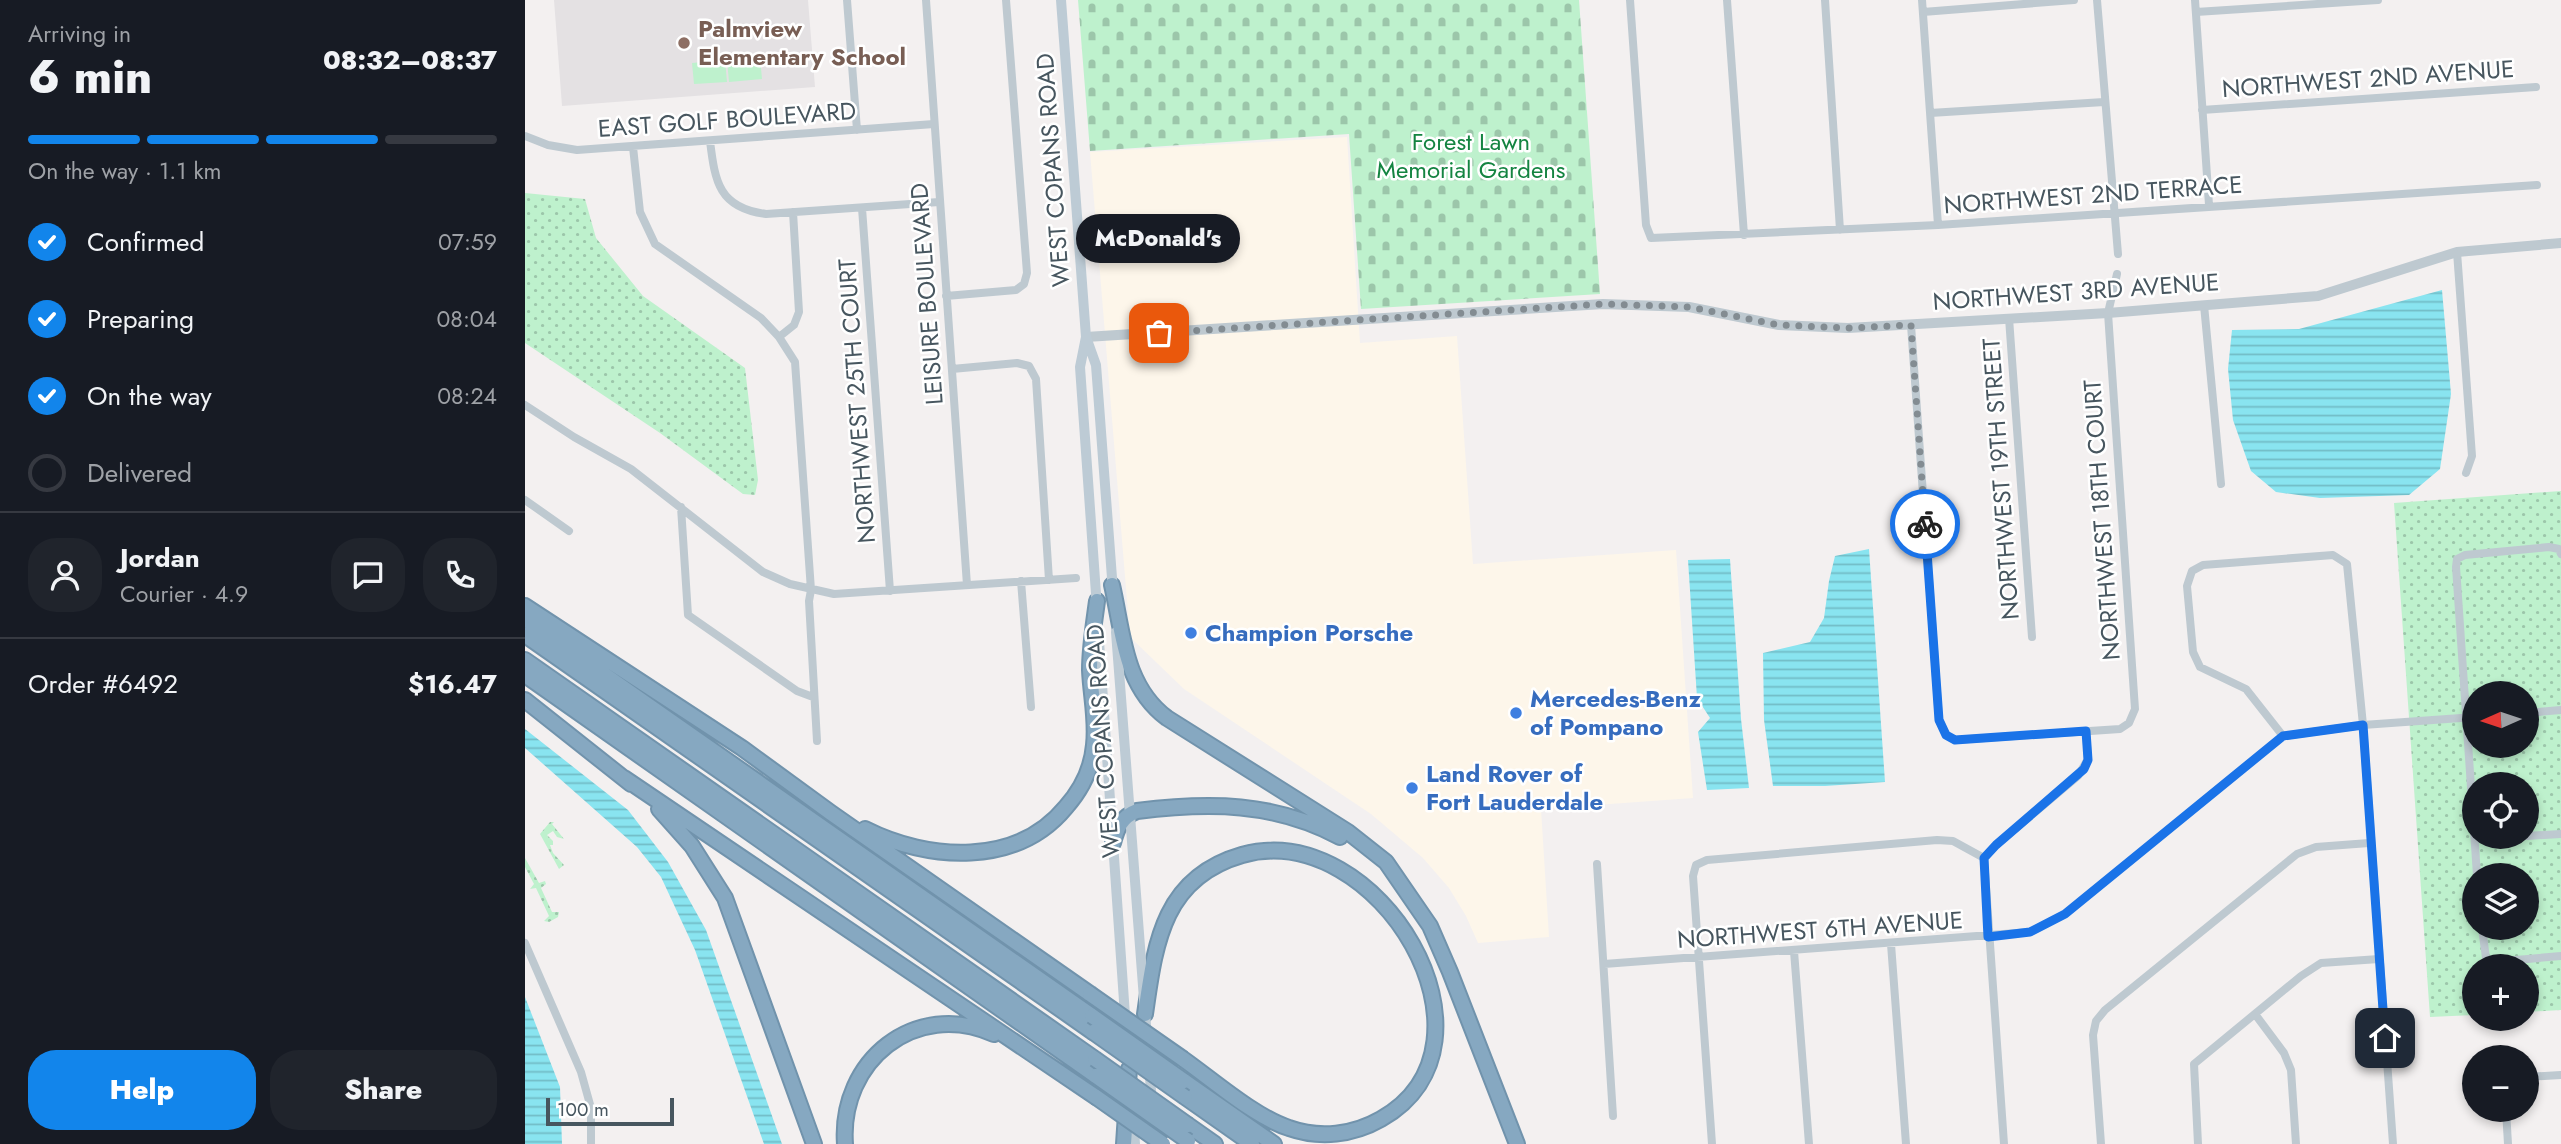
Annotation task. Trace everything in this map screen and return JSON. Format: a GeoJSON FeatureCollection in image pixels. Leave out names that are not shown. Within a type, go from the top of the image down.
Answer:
{"type":"FeatureCollection","features":[{"type":"Feature","properties":{"kind":"highway"},"geometry":{"type":"LineString","coordinates":[[1112,585],[1132,671],[1138,687],[1153,707],[1371,848],[1390,867],[1430,926],[1443,954],[1517,1144]]}},
{"type":"Feature","properties":{"kind":"highway"},"geometry":{"type":"LineString","coordinates":[[797,788],[866,830],[921,849],[958,853],[990,851],[1033,835],[1056,818],[1069,804],[1084,780],[1090,762],[1095,737],[1090,669],[1097,601]]}},
{"type":"Feature","properties":{"kind":"highway"},"geometry":{"type":"LineString","coordinates":[[525,606],[721,734],[1280,1125],[1317,1134],[1352,1131],[1393,1112],[1419,1083],[1433,1048],[1436,1029],[1433,1000],[1423,970],[1407,937],[1393,917],[1367,889],[1347,874],[1318,858],[1297,852],[1267,851],[1238,856],[1219,864],[1194,881],[1174,903],[1165,918],[1157,941],[1145,1014]]}},
{"type":"Feature","properties":{"kind":"highway"},"geometry":{"type":"LineString","coordinates":[[525,619],[1274,1144]]}},
{"type":"Feature","properties":{"kind":"highway"},"geometry":{"type":"LineString","coordinates":[[525,635],[1252,1144]]}},
{"type":"Feature","properties":{"kind":"highway"},"geometry":{"type":"LineString","coordinates":[[525,660],[1215,1144]]}},
{"type":"Feature","properties":{"kind":"highway"},"geometry":{"type":"LineString","coordinates":[[525,676],[1191,1142]]}},
{"type":"Feature","properties":{"kind":"highway"},"geometry":{"type":"LineString","coordinates":[[525,700],[624,778],[1163,1144]]}},
{"type":"Feature","properties":{"kind":"highway"},"geometry":{"type":"LineString","coordinates":[[624,778],[677,828],[700,857],[725,898],[814,1144]]}},
{"type":"Feature","properties":{"kind":"highway"},"geometry":{"type":"LineString","coordinates":[[1113,843],[1119,824],[1130,813],[1141,810],[1227,805],[1282,813],[1313,824],[1355,845],[1381,866],[1412,899]]}},
{"type":"Feature","properties":{"kind":"highway"},"geometry":{"type":"LineString","coordinates":[[845,1144],[847,1109],[857,1081],[867,1064],[881,1050],[911,1031],[935,1024],[965,1025],[994,1034],[1034,1055]]}},
{"type":"Feature","properties":{"kind":"highway"},"geometry":{"type":"LineString","coordinates":[[1124,1144],[1129,1069]]}},
{"type":"Feature","properties":{"kind":"main road","name":"WEST COPANS ROAD"},"geometry":{"type":"LineString","coordinates":[[1061,0],[1086,338],[1080,367],[1135,1144]]}},
{"type":"Feature","properties":{"kind":"main road","name":"WEST COPANS ROAD"},"geometry":{"type":"LineString","coordinates":[[1086,338],[1096,365],[1155,1144]]}},
{"type":"Feature","properties":{"kind":"street"},"geometry":{"type":"LineString","coordinates":[[847,0],[857,130]]}},
{"type":"Feature","properties":{"kind":"street","name":"LEISURE BOULEVARD"},"geometry":{"type":"LineString","coordinates":[[926,0],[967,585]]}},
{"type":"Feature","properties":{"kind":"street"},"geometry":{"type":"LineString","coordinates":[[946,296],[1016,290],[1024,284],[1027,273],[1006,0]]}},
{"type":"Feature","properties":{"kind":"street","name":"NORTHWEST 2ND TERRACE"},"geometry":{"type":"LineString","coordinates":[[1630,0],[1646,225],[1651,238],[1938,225],[2537,185]]}},
{"type":"Feature","properties":{"kind":"street"},"geometry":{"type":"LineString","coordinates":[[1727,0],[1744,235]]}},
{"type":"Feature","properties":{"kind":"street"},"geometry":{"type":"LineString","coordinates":[[1825,0],[1840,230]]}},
{"type":"Feature","properties":{"kind":"street"},"geometry":{"type":"LineString","coordinates":[[1922,0],[1938,225]]}},
{"type":"Feature","properties":{"kind":"street"},"geometry":{"type":"LineString","coordinates":[[1923,12],[2074,0]]}},
{"type":"Feature","properties":{"kind":"street"},"geometry":{"type":"LineString","coordinates":[[2097,0],[2118,254]]}},
{"type":"Feature","properties":{"kind":"street"},"geometry":{"type":"LineString","coordinates":[[2195,0],[2209,205]]}},
{"type":"Feature","properties":{"kind":"street"},"geometry":{"type":"LineString","coordinates":[[2196,12],[2378,0]]}},
{"type":"Feature","properties":{"kind":"street","name":"NORTHWEST 2ND AVENUE"},"geometry":{"type":"LineString","coordinates":[[2202,110],[2536,87]]}},
{"type":"Feature","properties":{"kind":"street"},"geometry":{"type":"LineString","coordinates":[[1930,113],[2104,102]]}},
{"type":"Feature","properties":{"kind":"street","name":"EAST GOLF BOULEVARD"},"geometry":{"type":"LineString","coordinates":[[525,136],[548,145],[577,150],[934,124]]}},
{"type":"Feature","properties":{"kind":"street"},"geometry":{"type":"LineString","coordinates":[[710,141],[713,173],[719,186],[729,200],[747,212],[766,214],[939,202]]}},
{"type":"Feature","properties":{"kind":"street"},"geometry":{"type":"LineString","coordinates":[[633,147],[640,212],[655,244],[761,318],[779,337],[795,362],[811,590],[809,601],[817,741]]}},
{"type":"Feature","properties":{"kind":"street","name":"NORTHWEST 25TH COURT"},"geometry":{"type":"LineString","coordinates":[[862,208],[890,591]]}},
{"type":"Feature","properties":{"kind":"street"},"geometry":{"type":"LineString","coordinates":[[779,337],[795,325],[799,312],[793,212]]}},
{"type":"Feature","properties":{"kind":"street","name":"NORTHWEST 3RD AVENUE"},"geometry":{"type":"LineString","coordinates":[[1086,338],[1603,304],[1689,307],[1779,325],[1849,328],[2108,313],[2318,296],[2457,252],[2561,243]]}},
{"type":"Feature","properties":{"kind":"street"},"geometry":{"type":"LineString","coordinates":[[2457,252],[2472,456],[2466,473]]}},
{"type":"Feature","properties":{"kind":"street","name":"NORTHWEST 18TH COURT"},"geometry":{"type":"LineString","coordinates":[[2086,731],[2120,729],[2129,723],[2135,709],[2108,313],[2117,274]]}},
{"type":"Feature","properties":{"kind":"street"},"geometry":{"type":"LineString","coordinates":[[2204,305],[2221,484]]}},
{"type":"Feature","properties":{"kind":"street","name":"NORTHWEST 19TH STREET"},"geometry":{"type":"LineString","coordinates":[[2009,318],[2032,637]]}},
{"type":"Feature","properties":{"kind":"street"},"geometry":{"type":"LineString","coordinates":[[1911,325],[1939,720],[1946,735],[1955,740],[2086,731],[2088,760],[2084,769],[1984,858],[2004,1144]]}},
{"type":"Feature","properties":{"kind":"street"},"geometry":{"type":"LineString","coordinates":[[951,369],[1017,363],[1029,366],[1036,379],[1049,579]]}},
{"type":"Feature","properties":{"kind":"street"},"geometry":{"type":"LineString","coordinates":[[525,405],[631,469],[763,572],[790,584],[834,594],[1076,578]]}},
{"type":"Feature","properties":{"kind":"street"},"geometry":{"type":"LineString","coordinates":[[525,500],[569,531]]}},
{"type":"Feature","properties":{"kind":"street"},"geometry":{"type":"LineString","coordinates":[[681,507],[688,615],[797,691],[813,697]]}},
{"type":"Feature","properties":{"kind":"street"},"geometry":{"type":"LineString","coordinates":[[2467,681],[2457,559],[2465,555],[2549,547],[2560,551]]}},
{"type":"Feature","properties":{"kind":"street"},"geometry":{"type":"LineString","coordinates":[[2393,1144],[2369,843],[2363,725],[2347,564],[2333,555],[2203,565],[2192,571],[2187,586],[2193,652],[2200,667],[2246,689],[2283,736],[2363,725],[2462,718]]}},
{"type":"Feature","properties":{"kind":"street"},"geometry":{"type":"LineString","coordinates":[[1021,581],[1031,707]]}},
{"type":"Feature","properties":{"kind":"street"},"geometry":{"type":"LineString","coordinates":[[2539,712],[2561,710]]}},
{"type":"Feature","properties":{"kind":"street","name":"NORTHWEST 6TH AVENUE"},"geometry":{"type":"LineString","coordinates":[[1604,964],[2030,932],[2065,914],[2283,736]]}},
{"type":"Feature","properties":{"kind":"street"},"geometry":{"type":"LineString","coordinates":[[2539,835],[2561,834]]}},
{"type":"Feature","properties":{"kind":"street"},"geometry":{"type":"LineString","coordinates":[[1712,1144],[1693,876],[1696,864],[1707,860],[1937,840],[1952,841],[1984,858]]}},
{"type":"Feature","properties":{"kind":"street"},"geometry":{"type":"LineString","coordinates":[[2101,1144],[2093,1035],[2096,1021],[2105,1010],[2297,854],[2316,847],[2369,843]]}},
{"type":"Feature","properties":{"kind":"street"},"geometry":{"type":"LineString","coordinates":[[1597,864],[1613,1116]]}},
{"type":"Feature","properties":{"kind":"street"},"geometry":{"type":"LineString","coordinates":[[2484,940],[2486,958],[2492,962],[2561,956]]}},
{"type":"Feature","properties":{"kind":"street"},"geometry":{"type":"LineString","coordinates":[[525,943],[581,1072],[591,1108],[591,1144]]}},
{"type":"Feature","properties":{"kind":"street"},"geometry":{"type":"LineString","coordinates":[[1891,944],[1906,1144]]}},
{"type":"Feature","properties":{"kind":"street"},"geometry":{"type":"LineString","coordinates":[[1794,951],[1809,1144]]}},
{"type":"Feature","properties":{"kind":"street"},"geometry":{"type":"LineString","coordinates":[[2198,1144],[2194,1064],[2301,976],[2321,963],[2379,959]]}},
{"type":"Feature","properties":{"kind":"street"},"geometry":{"type":"LineString","coordinates":[[2255,1014],[2284,1053],[2291,1070],[2296,1144]]}},
{"type":"Feature","properties":{"kind":"street"},"geometry":{"type":"LineString","coordinates":[[2539,1076],[2561,1075]]}},
{"type":"Feature","properties":{"kind":"street"},"geometry":{"type":"LineString","coordinates":[[2507,1122],[2508,1144]]}},
{"type":"Feature","properties":{"kind":"shaded area","name":"Palmview Elementary School"},"geometry":{"type":"Polygon","coordinates":[[[554,0],[808,0],[815,87],[562,106],[554,0]]]}},
{"type":"Feature","properties":{"kind":"shaded area"},"geometry":{"type":"Polygon","coordinates":[[[1347,137],[1360,343],[1457,336],[1473,564],[1676,550],[1693,798],[1541,809],[1549,937],[1478,943],[1449,888],[1423,858],[1371,814],[1184,689],[1130,637],[1090,152],[1347,137]]]}},
{"type":"Feature","properties":{"kind":"green space","name":"Forest Lawn Memorial Gardens"},"geometry":{"type":"Polygon","coordinates":[[[1078,0],[1579,0],[1600,294],[1361,309],[1349,134],[1090,151],[1078,0]]]}},
{"type":"Feature","properties":{"kind":"green space"},"geometry":{"type":"Polygon","coordinates":[[[760,58],[762,79],[729,82],[727,60],[760,58]]]}},
{"type":"Feature","properties":{"kind":"green space"},"geometry":{"type":"Polygon","coordinates":[[[725,60],[727,82],[694,84],[692,63],[725,60]]]}},
{"type":"Feature","properties":{"kind":"green space"},"geometry":{"type":"Polygon","coordinates":[[[525,193],[585,199],[596,238],[643,296],[745,368],[758,480],[755,495],[743,494],[660,433],[525,343],[525,193]]]}},
{"type":"Feature","properties":{"kind":"green space"},"geometry":{"type":"Polygon","coordinates":[[[2561,491],[2561,1010],[2539,1011],[2539,954],[2462,954],[2462,1016],[2430,1017],[2394,503],[2561,491]]]}},
{"type":"Feature","properties":{"kind":"green space"},"geometry":{"type":"Polygon","coordinates":[[[550,822],[554,822],[552,824],[564,839],[557,837],[553,831],[547,835],[553,841],[553,845],[550,845],[553,853],[564,865],[559,869],[540,834],[550,822]]]}},
{"type":"Feature","properties":{"kind":"green space"},"geometry":{"type":"Polygon","coordinates":[[[525,858],[539,883],[545,881],[546,884],[541,888],[552,912],[559,912],[558,917],[549,922],[544,921],[549,916],[536,888],[530,889],[534,884],[525,867],[525,858]]]}},
{"type":"Feature","properties":{"kind":"water"},"geometry":{"type":"Polygon","coordinates":[[[2442,290],[2451,394],[2440,469],[2409,495],[2320,498],[2276,492],[2251,471],[2233,420],[2228,369],[2232,330],[2299,329],[2442,290]]]}},
{"type":"Feature","properties":{"kind":"water"},"geometry":{"type":"Polygon","coordinates":[[[1869,549],[1885,782],[1773,786],[1764,720],[1763,653],[1810,642],[1824,618],[1835,556],[1869,549]]]}},
{"type":"Feature","properties":{"kind":"water"},"geometry":{"type":"Polygon","coordinates":[[[1730,559],[1741,719],[1749,788],[1707,790],[1698,732],[1710,718],[1697,698],[1688,560],[1730,559]]]}},
{"type":"Feature","properties":{"kind":"water"},"geometry":{"type":"Polygon","coordinates":[[[525,729],[628,810],[668,862],[706,930],[782,1144],[764,1144],[695,950],[661,877],[637,847],[525,748],[525,729]]]}},
{"type":"Feature","properties":{"kind":"water"},"geometry":{"type":"Polygon","coordinates":[[[525,997],[560,1087],[562,1144],[525,1144],[525,997]]]}},
{"type":"Feature","properties":{"kind":"way so far"},"geometry":{"type":"LineString","coordinates":[[1159,333],[1603,304],[1689,307],[1779,325],[1849,328],[1911,325],[1925,524]]}},
{"type":"Feature","properties":{"kind":"place","name":"Palmview Elementary School"},"geometry":{"type":"Point","coordinates":[684,43]}},
{"type":"Feature","properties":{"kind":"place","name":"McDonald's"},"geometry":{"type":"Point","coordinates":[1159,333]}},
{"type":"Feature","properties":{"kind":"place","name":"Champion Porsche"},"geometry":{"type":"Point","coordinates":[1191,633]}},
{"type":"Feature","properties":{"kind":"place","name":"Mercedes-Benz of Pompano"},"geometry":{"type":"Point","coordinates":[1516,713]}},
{"type":"Feature","properties":{"kind":"place","name":"Land Rover of Fort Lauderdale"},"geometry":{"type":"Point","coordinates":[1412,788]}},
{"type":"Feature","properties":{"kind":"route"},"geometry":{"type":"LineString","coordinates":[[1925,524],[1939,720],[1946,735],[1955,740],[2086,731],[2088,760],[2084,769],[1984,858],[1988,937],[2030,932],[2065,914],[2283,736],[2363,725],[2369,843],[2385,1038]]}}]}
